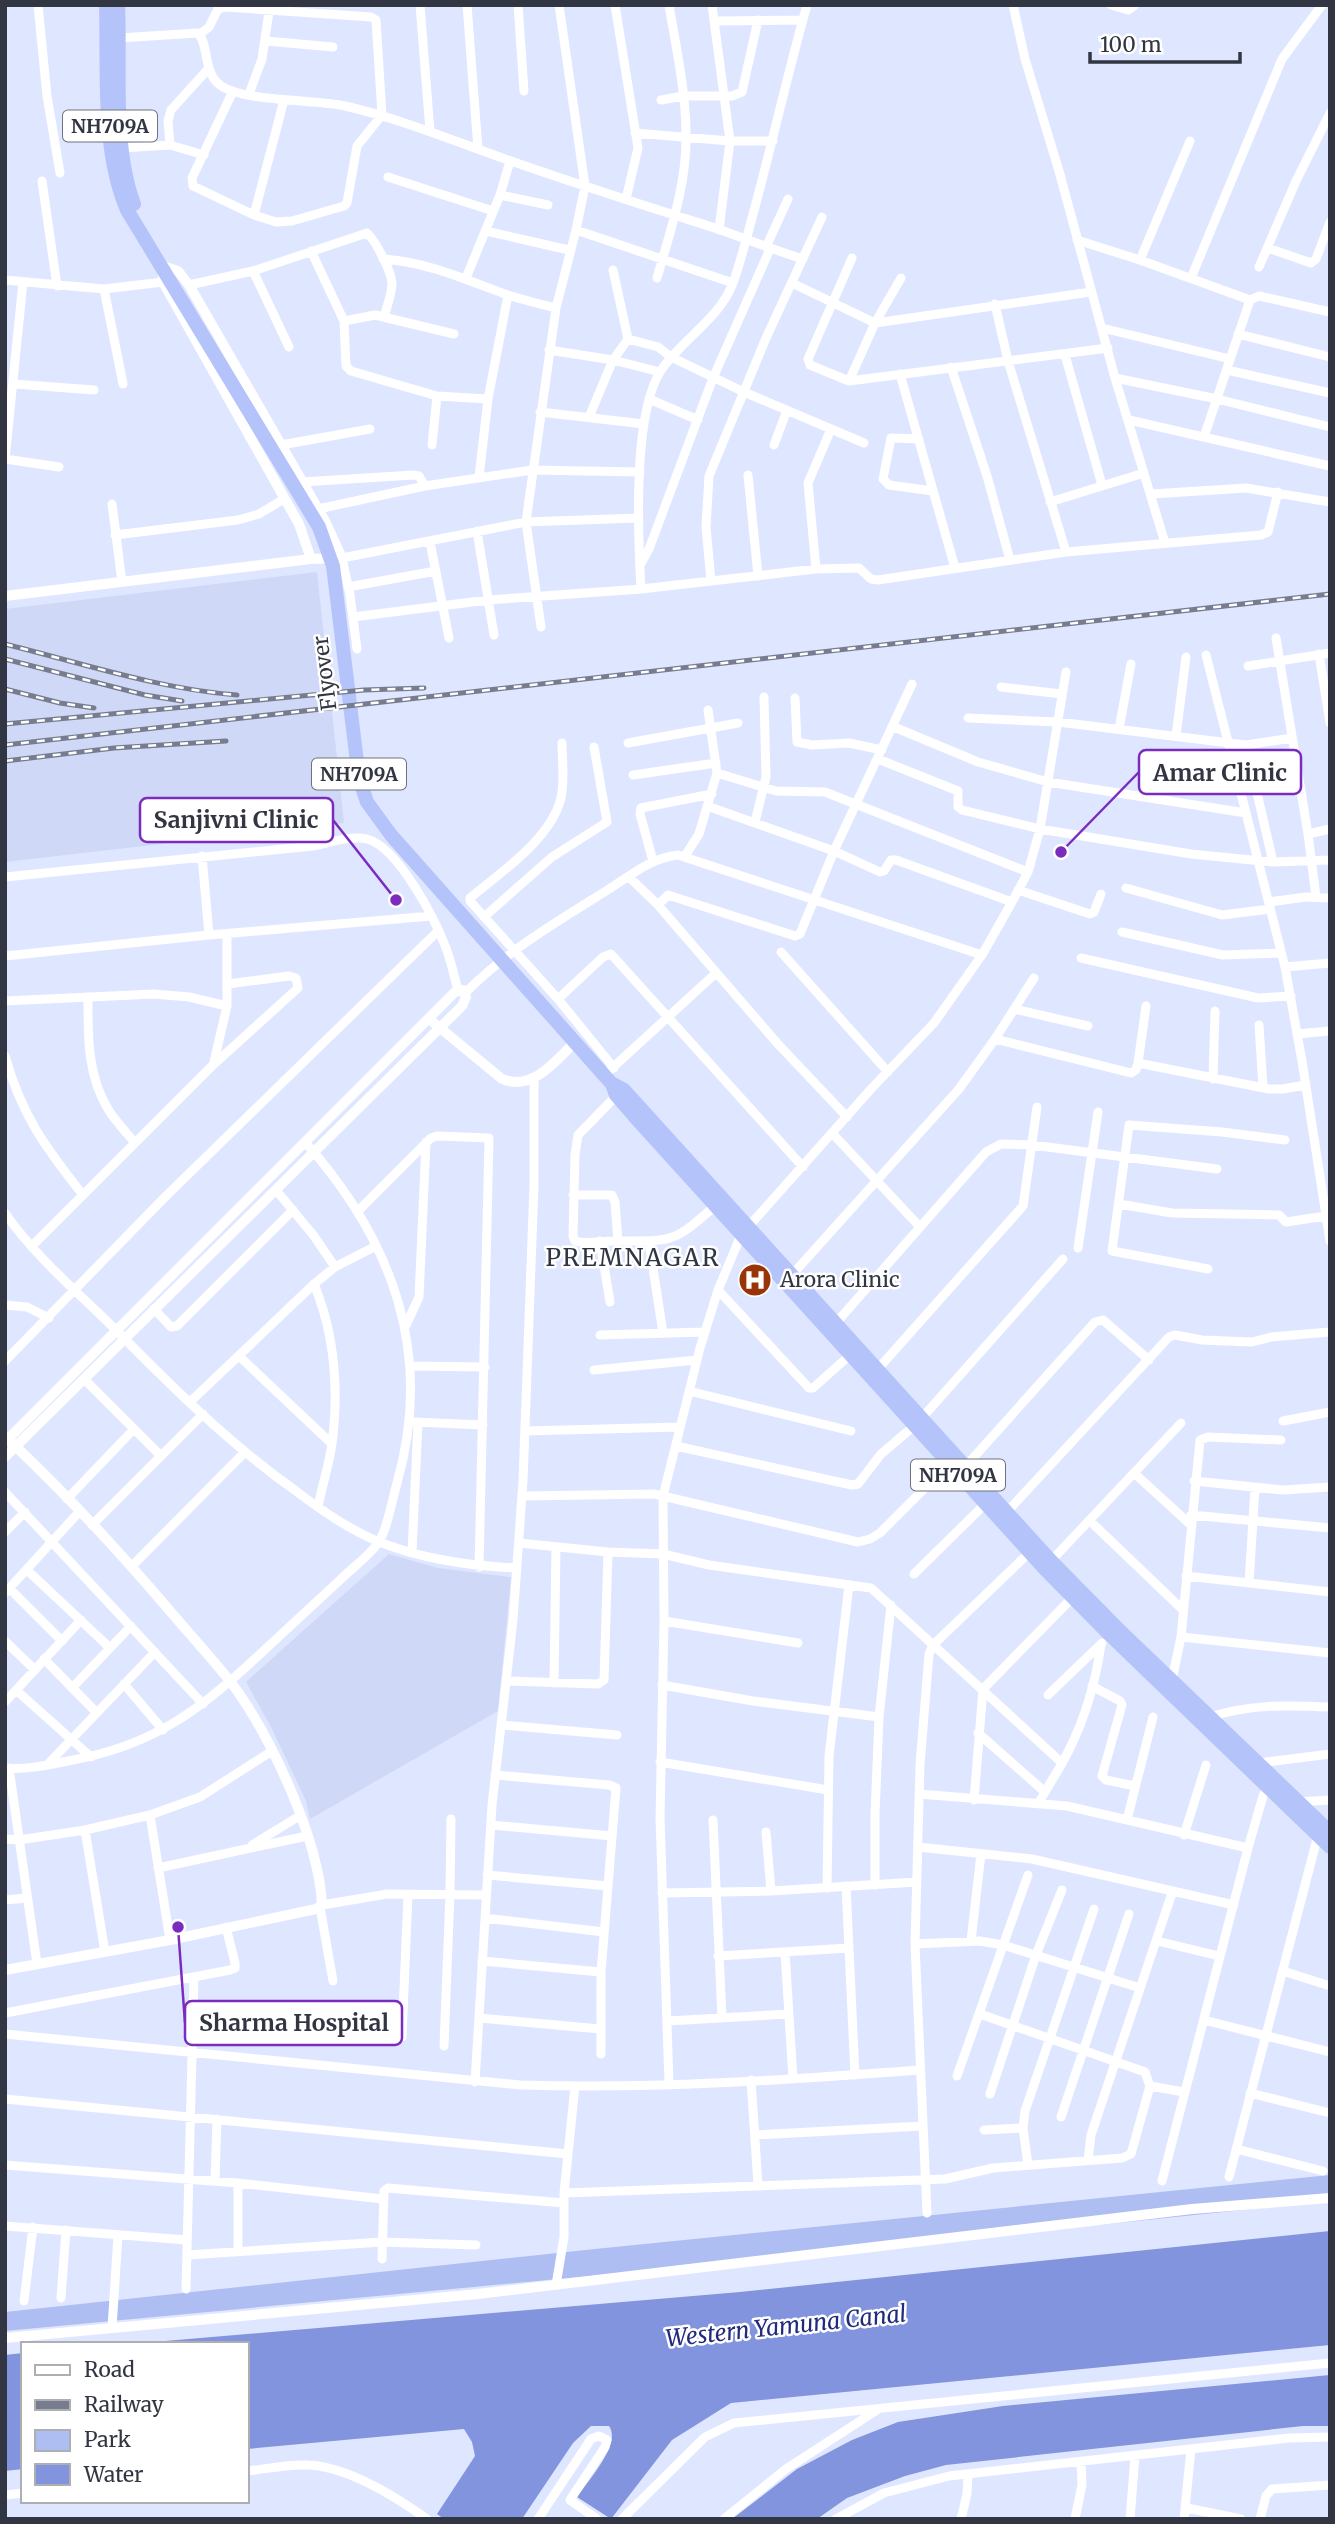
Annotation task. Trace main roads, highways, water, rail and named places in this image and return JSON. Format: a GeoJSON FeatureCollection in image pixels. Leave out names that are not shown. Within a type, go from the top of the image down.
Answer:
{"type":"FeatureCollection","features":[{"type":"Feature","properties":{"kind":"highway","name":"NH709A"},"geometry":{"type":"LineString","coordinates":[[106,5],[110,152],[117,186],[127,210],[146,239]]}},
{"type":"Feature","properties":{"kind":"highway","name":"NH709A"},"geometry":{"type":"LineString","coordinates":[[118,5],[121,148],[126,183],[146,239]]}},
{"type":"Feature","properties":{"kind":"highway","name":"Flyover"},"geometry":{"type":"LineString","coordinates":[[146,239],[165,275],[318,527],[332,566],[359,778],[367,802],[391,835],[614,1082]]}},
{"type":"Feature","properties":{"kind":"highway","name":"NH709A"},"geometry":{"type":"LineString","coordinates":[[614,1082],[715,1206],[791,1276],[877,1370],[948,1465],[985,1504],[1033,1549],[1051,1561],[1259,1763],[1271,1783],[1298,1802],[1324,1834],[1330,1847]]}},
{"type":"Feature","properties":{"kind":"highway","name":"NH709A"},"geometry":{"type":"LineString","coordinates":[[614,1082],[850,1355],[965,1467],[1006,1513],[1105,1639],[1271,1783],[1324,1834]]}},
{"type":"Feature","properties":{"kind":"water","name":"Western Yamuna Canal"},"geometry":{"type":"Polygon","coordinates":[[[1330,2231],[1330,2345],[731,2403],[672,2440],[611,2519],[577,2497],[607,2452],[612,2434],[609,2426],[591,2426],[573,2443],[522,2519],[444,2519],[437,2514],[475,2456],[472,2442],[464,2429],[248,2449],[248,2342],[153,2342],[740,2292],[1330,2231]]]}},
{"type":"Feature","properties":{"kind":"water"},"geometry":{"type":"Polygon","coordinates":[[[21,2353],[21,2469],[5,2471],[5,2355],[21,2353]]]}},
{"type":"Feature","properties":{"kind":"water"},"geometry":{"type":"Polygon","coordinates":[[[1330,2375],[1330,2426],[1303,2426],[946,2465],[905,2476],[847,2498],[817,2519],[732,2519],[797,2469],[852,2440],[898,2422],[1003,2406],[1330,2375]]]}},
{"type":"Feature","properties":{"kind":"railway"},"geometry":{"type":"LineString","coordinates":[[5,745],[1330,594]]}},
{"type":"Feature","properties":{"kind":"railway"},"geometry":{"type":"LineString","coordinates":[[5,644],[149,681],[237,695]]}},
{"type":"Feature","properties":{"kind":"railway"},"geometry":{"type":"LineString","coordinates":[[5,659],[145,695],[182,701]]}},
{"type":"Feature","properties":{"kind":"railway"},"geometry":{"type":"LineString","coordinates":[[5,724],[364,690],[424,688]]}},
{"type":"Feature","properties":{"kind":"railway"},"geometry":{"type":"LineString","coordinates":[[5,689],[60,703],[94,708]]}},
{"type":"Feature","properties":{"kind":"railway"},"geometry":{"type":"LineString","coordinates":[[5,761],[114,748],[226,741]]}},
{"type":"Feature","properties":{"kind":"place","name":"Amar Clinic"},"geometry":{"type":"Point","coordinates":[1061,852]}},
{"type":"Feature","properties":{"kind":"place","name":"Sanjivni Clinic"},"geometry":{"type":"Point","coordinates":[396,900]}},
{"type":"Feature","properties":{"kind":"place","name":"Arora Clinic"},"geometry":{"type":"Point","coordinates":[755,1280]}},
{"type":"Feature","properties":{"kind":"place","name":"Sharma Hospital"},"geometry":{"type":"Point","coordinates":[178,1927]}},
{"type":"Feature","properties":{"kind":"district","name":"PREMNAGAR"},"geometry":{"type":"Point","coordinates":[633,1258]}}]}
